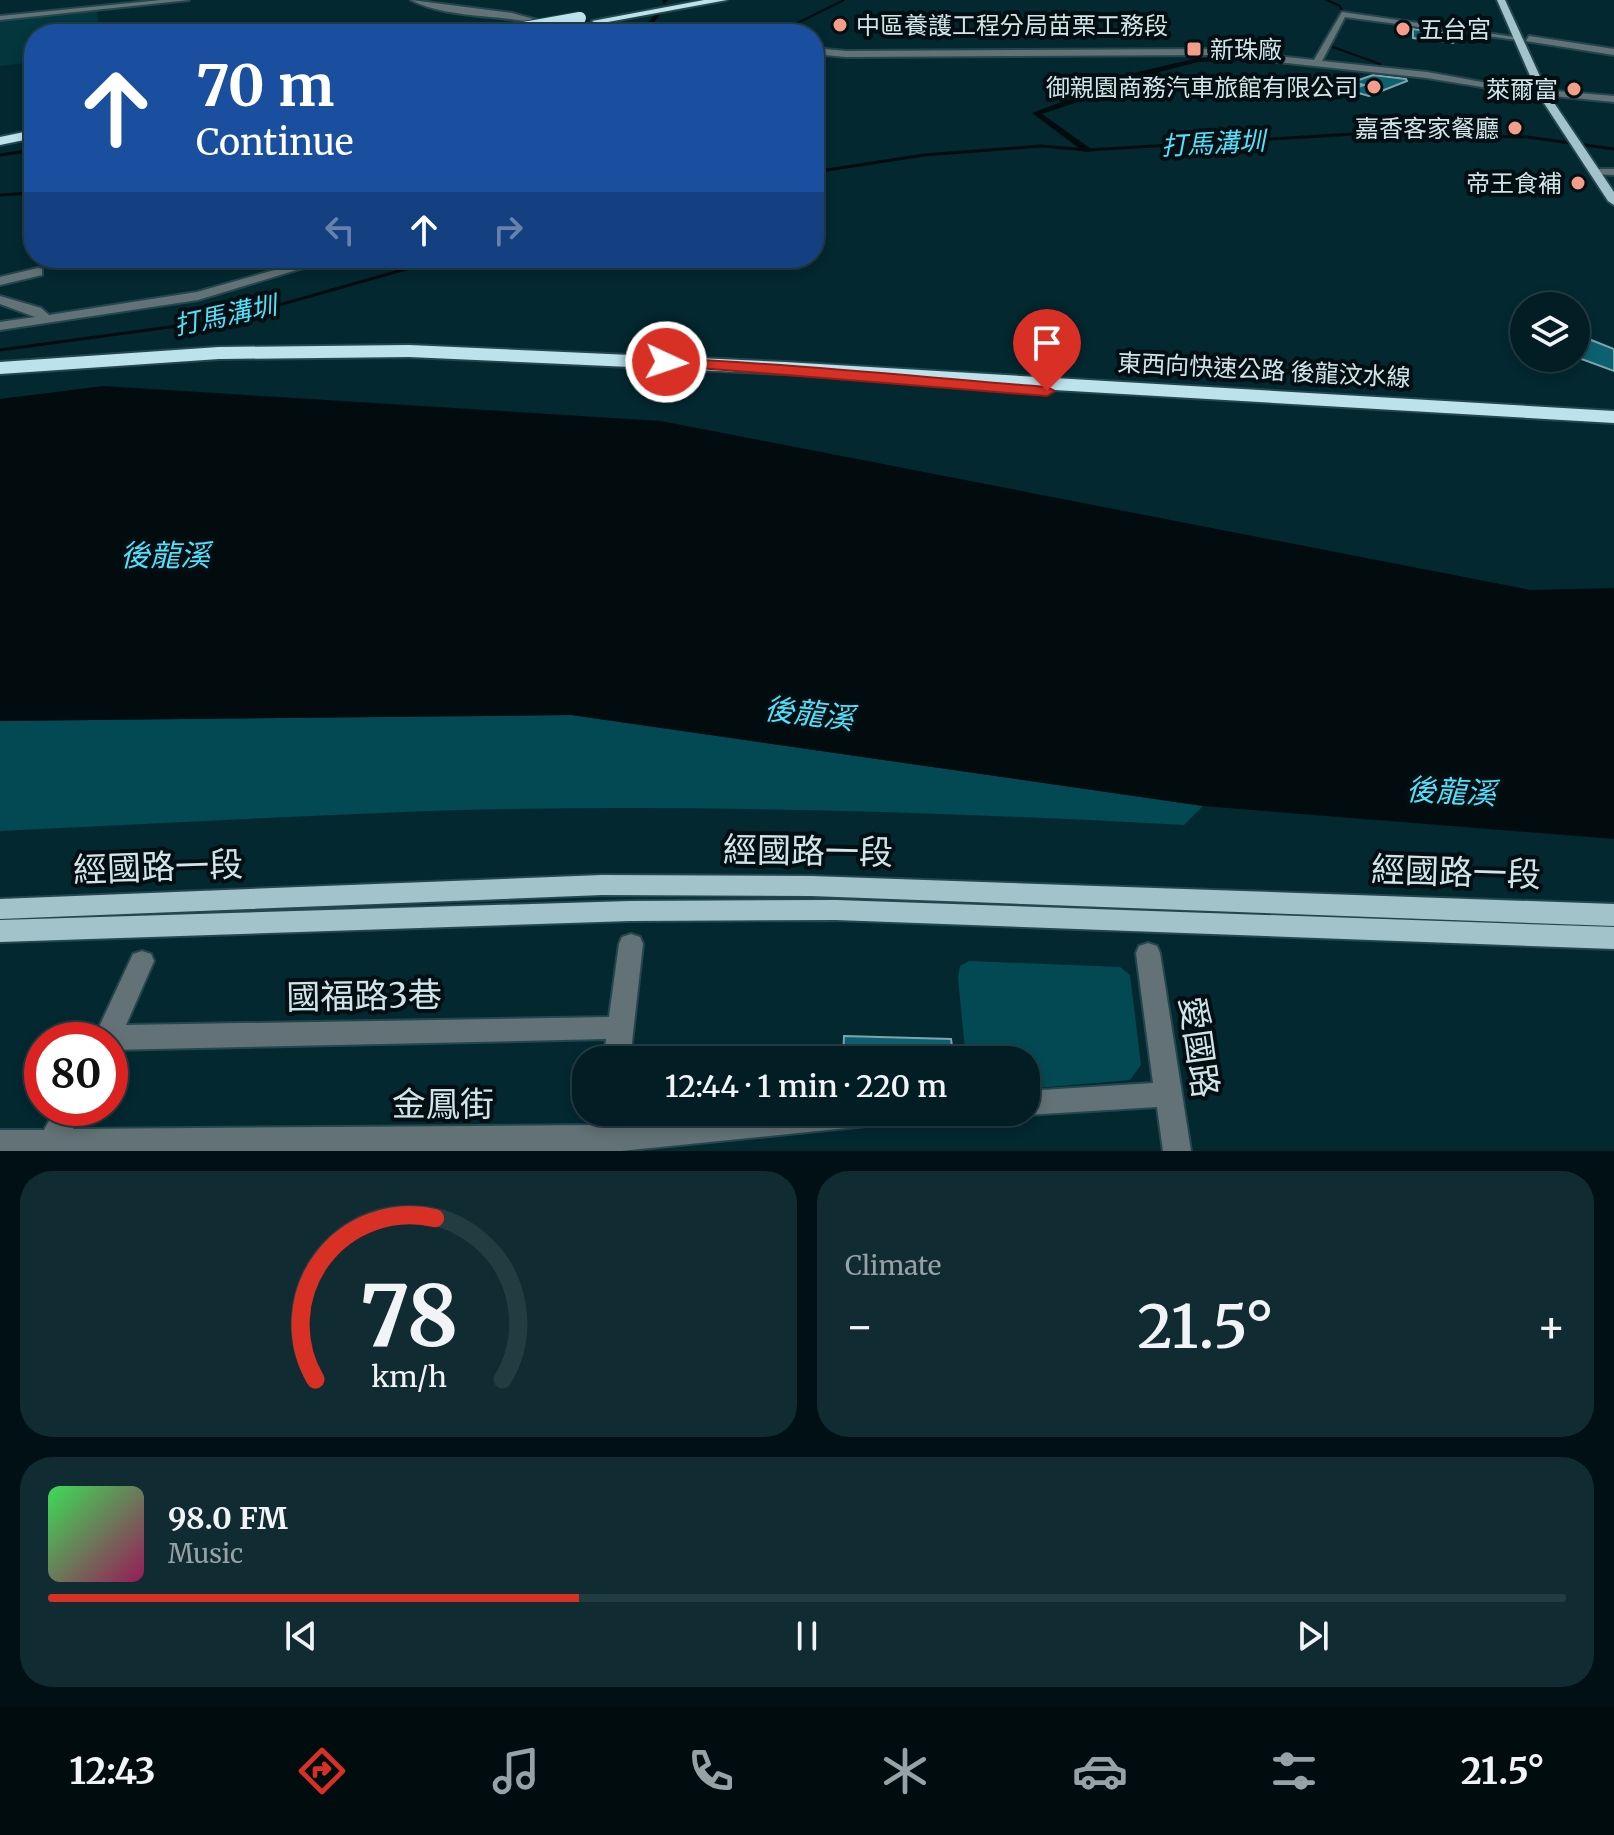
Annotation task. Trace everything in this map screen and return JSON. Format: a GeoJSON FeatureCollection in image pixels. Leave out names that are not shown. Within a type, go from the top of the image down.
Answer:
{"type":"FeatureCollection","features":[{"type":"Feature","properties":{"kind":"highway"},"geometry":{"type":"LineString","coordinates":[[554,24],[691,0]]}},
{"type":"Feature","properties":{"kind":"highway"},"geometry":{"type":"LineString","coordinates":[[570,24],[722,0]]}},
{"type":"Feature","properties":{"kind":"highway"},"geometry":{"type":"LineString","coordinates":[[0,134],[24,129]]}},
{"type":"Feature","properties":{"kind":"highway"},"geometry":{"type":"LineString","coordinates":[[0,141],[24,136]]}},
{"type":"Feature","properties":{"kind":"highway","name":"東西向快速公路 後龍汶水線"},"geometry":{"type":"LineString","coordinates":[[0,361],[227,346],[416,343],[825,362],[1614,409]]}},
{"type":"Feature","properties":{"kind":"highway","name":"東西向快速公路 後龍汶水線"},"geometry":{"type":"LineString","coordinates":[[0,368],[204,354],[409,351],[785,368],[1614,417]]}},
{"type":"Feature","properties":{"kind":"highway"},"geometry":{"type":"LineString","coordinates":[[825,362],[871,361],[1093,371],[1614,401]]}},
{"type":"Feature","properties":{"kind":"highway"},"geometry":{"type":"LineString","coordinates":[[785,368],[984,387],[1614,428]]}},
{"type":"Feature","properties":{"kind":"main road"},"geometry":{"type":"LineString","coordinates":[[1501,0],[1543,94],[1570,133],[1586,143]]}},
{"type":"Feature","properties":{"kind":"main road"},"geometry":{"type":"LineString","coordinates":[[1510,0],[1556,94],[1586,143],[1608,171],[1614,201]]}},
{"type":"Feature","properties":{"kind":"main road"},"geometry":{"type":"LineString","coordinates":[[1543,94],[1556,94]]}},
{"type":"Feature","properties":{"kind":"main road","name":"經國路一段"},"geometry":{"type":"LineString","coordinates":[[0,909],[617,885],[811,886],[1079,894],[1614,915]]}},
{"type":"Feature","properties":{"kind":"main road","name":"經國路一段"},"geometry":{"type":"LineString","coordinates":[[0,931],[630,911],[836,910],[1614,938]]}},
{"type":"Feature","properties":{"kind":"street"},"geometry":{"type":"LineString","coordinates":[[0,18],[185,0]]}},
{"type":"Feature","properties":{"kind":"street"},"geometry":{"type":"LineString","coordinates":[[415,0],[454,11],[510,15],[535,24]]}},
{"type":"Feature","properties":{"kind":"street"},"geometry":{"type":"LineString","coordinates":[[1318,62],[1342,14],[1517,38]]}},
{"type":"Feature","properties":{"kind":"street"},"geometry":{"type":"LineString","coordinates":[[1529,39],[1614,52]]}},
{"type":"Feature","properties":{"kind":"street"},"geometry":{"type":"LineString","coordinates":[[824,52],[1135,51],[1242,55],[1427,75],[1543,94]]}},
{"type":"Feature","properties":{"kind":"street"},"geometry":{"type":"LineString","coordinates":[[1556,94],[1614,99]]}},
{"type":"Feature","properties":{"kind":"street"},"geometry":{"type":"LineString","coordinates":[[0,326],[198,296],[295,268]]}},
{"type":"Feature","properties":{"kind":"street"},"geometry":{"type":"LineString","coordinates":[[0,281],[38,272]]}},
{"type":"Feature","properties":{"kind":"street"},"geometry":{"type":"LineString","coordinates":[[0,300],[36,311],[45,318]]}},
{"type":"Feature","properties":{"kind":"street"},"geometry":{"type":"LineString","coordinates":[[619,1046],[631,944]]}},
{"type":"Feature","properties":{"kind":"street","name":"愛國路"},"geometry":{"type":"LineString","coordinates":[[1148,953],[1177,1151]]}},
{"type":"Feature","properties":{"kind":"street"},"geometry":{"type":"LineString","coordinates":[[115,1022],[142,961]]}},
{"type":"Feature","properties":{"kind":"street","name":"國福路3巷"},"geometry":{"type":"LineString","coordinates":[[128,1039],[621,1028]]}},
{"type":"Feature","properties":{"kind":"street"},"geometry":{"type":"LineString","coordinates":[[1040,1102],[1169,1094]]}},
{"type":"Feature","properties":{"kind":"street"},"geometry":{"type":"LineString","coordinates":[[50,1147],[61,1126]]}},
{"type":"Feature","properties":{"kind":"street","name":"金鳳街"},"geometry":{"type":"LineString","coordinates":[[0,1143],[50,1147],[428,1146],[609,1134],[650,1137],[741,1126]]}},
{"type":"Feature","properties":{"kind":"shaded area"},"geometry":{"type":"Polygon","coordinates":[[[97,11],[99,24],[24,24],[24,63],[0,66],[0,20],[97,11]]]}},
{"type":"Feature","properties":{"kind":"shaded area"},"geometry":{"type":"Polygon","coordinates":[[[571,715],[1203,806],[1184,825],[822,810],[550,808],[344,814],[0,831],[0,721],[571,715]]]}},
{"type":"Feature","properties":{"kind":"shaded area"},"geometry":{"type":"Polygon","coordinates":[[[969,961],[1120,967],[1130,975],[1141,1065],[1130,1080],[1040,1088],[1040,1046],[965,1046],[958,978],[960,966],[969,961]]]}},
{"type":"Feature","properties":{"kind":"water","name":"後龍溪"},"geometry":{"type":"Polygon","coordinates":[[[103,386],[661,421],[1531,590],[1614,588],[1614,839],[1203,806],[571,715],[0,721],[0,399],[103,386]]]}},
{"type":"Feature","properties":{"kind":"building"},"geometry":{"type":"Polygon","coordinates":[[[1413,29],[1462,36],[1453,43],[1413,38],[1413,29]]]}},
{"type":"Feature","properties":{"kind":"building","name":"御親園商務汽車旅館有限公司"},"geometry":{"type":"Polygon","coordinates":[[[1373,75],[1407,81],[1369,96],[1347,90],[1364,85],[1353,82],[1373,75]]]}},
{"type":"Feature","properties":{"kind":"building"},"geometry":{"type":"Polygon","coordinates":[[[1590,340],[1614,349],[1614,371],[1590,362],[1590,340]]]}},
{"type":"Feature","properties":{"kind":"building"},"geometry":{"type":"Polygon","coordinates":[[[844,1036],[951,1039],[952,1046],[844,1046],[844,1036]]]}},
{"type":"Feature","properties":{"kind":"waterway"},"geometry":{"type":"LineString","coordinates":[[795,24],[844,0]]}},
{"type":"Feature","properties":{"kind":"waterway"},"geometry":{"type":"LineString","coordinates":[[1326,0],[1340,6],[1342,11]]}},
{"type":"Feature","properties":{"kind":"waterway"},"geometry":{"type":"LineString","coordinates":[[648,24],[659,13]]}},
{"type":"Feature","properties":{"kind":"waterway"},"geometry":{"type":"LineString","coordinates":[[1330,46],[1380,64],[1382,70]]}},
{"type":"Feature","properties":{"kind":"waterway"},"geometry":{"type":"LineString","coordinates":[[1087,150],[1036,113],[1078,99],[1098,86],[1145,73],[1198,60],[1247,58]]}},
{"type":"Feature","properties":{"kind":"waterway","name":"打馬溝圳"},"geometry":{"type":"LineString","coordinates":[[824,170],[924,155],[1041,146],[1087,150],[1355,134],[1527,137],[1614,149]]}},
{"type":"Feature","properties":{"kind":"waterway"},"geometry":{"type":"LineString","coordinates":[[0,155],[24,151]]}},
{"type":"Feature","properties":{"kind":"waterway"},"geometry":{"type":"LineString","coordinates":[[0,195],[24,194]]}},
{"type":"Feature","properties":{"kind":"waterway","name":"打馬溝圳"},"geometry":{"type":"LineString","coordinates":[[0,350],[229,319],[410,268]]}},
{"type":"Feature","properties":{"kind":"place","name":"中區養護工程分局苗栗工務段"},"geometry":{"type":"Point","coordinates":[840,25]}},
{"type":"Feature","properties":{"kind":"place","name":"五台宮"},"geometry":{"type":"Point","coordinates":[1403,29]}},
{"type":"Feature","properties":{"kind":"place","name":"新珠廠"},"geometry":{"type":"Point","coordinates":[1194,49]}},
{"type":"Feature","properties":{"kind":"place","name":"御親園商務汽車旅館有限公司"},"geometry":{"type":"Point","coordinates":[1374,87]}},
{"type":"Feature","properties":{"kind":"place","name":"萊爾富"},"geometry":{"type":"Point","coordinates":[1574,89]}},
{"type":"Feature","properties":{"kind":"place","name":"嘉香客家餐廳"},"geometry":{"type":"Point","coordinates":[1515,128]}},
{"type":"Feature","properties":{"kind":"place","name":"帝王食補"},"geometry":{"type":"Point","coordinates":[1578,183]}},
{"type":"Feature","properties":{"kind":"route"},"geometry":{"type":"LineString","coordinates":[[666,362],[785,368],[829,375],[1047,391]]}}]}
